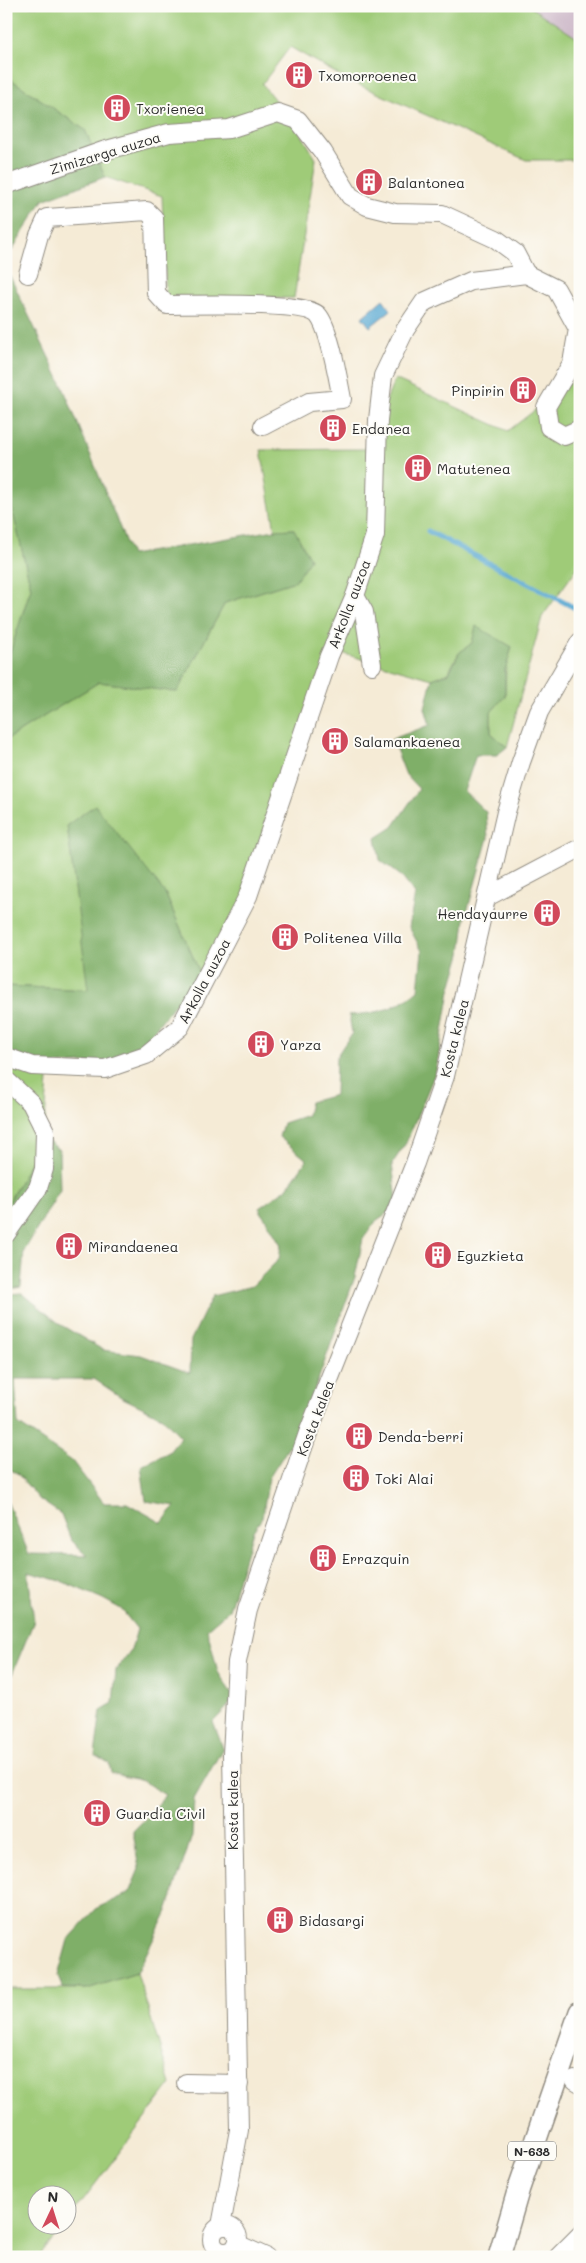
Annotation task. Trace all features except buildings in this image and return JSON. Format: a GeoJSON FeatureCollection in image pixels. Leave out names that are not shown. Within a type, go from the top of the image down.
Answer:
{"type":"FeatureCollection","features":[{"type":"Feature","properties":{"kind":"main road","name":"N-638"},"geometry":{"type":"LineString","coordinates":[[499,2257],[519,2188],[580,2012]]}},
{"type":"Feature","properties":{"kind":"main road","name":"N-638"},"geometry":{"type":"LineString","coordinates":[[485,2257],[519,2188]]}},
{"type":"Feature","properties":{"kind":"street","name":"Zimizarga auzoa"},"geometry":{"type":"LineString","coordinates":[[6,185],[103,151],[169,133],[228,129],[278,113],[298,120],[323,152],[350,196],[367,206],[395,214],[442,214],[496,239],[515,253],[526,274]]}},
{"type":"Feature","properties":{"kind":"street"},"geometry":{"type":"LineString","coordinates":[[28,274],[39,235],[47,218],[147,211],[154,218],[156,293],[166,305],[229,304],[303,308],[317,314],[324,325],[342,399],[309,402],[264,426]]}},
{"type":"Feature","properties":{"kind":"street"},"geometry":{"type":"LineString","coordinates":[[526,274],[556,289],[578,329],[572,363],[546,407],[548,427],[564,436],[580,429]]}},
{"type":"Feature","properties":{"kind":"street","name":"Arkolla auzoa"},"geometry":{"type":"LineString","coordinates":[[6,1058],[32,1066],[105,1069],[146,1055],[180,1027],[248,896],[329,656],[355,596],[375,535],[378,420],[383,376],[405,330],[424,302],[471,281],[526,274]]}},
{"type":"Feature","properties":{"kind":"street"},"geometry":{"type":"LineString","coordinates":[[355,596],[364,612],[372,665]]}},
{"type":"Feature","properties":{"kind":"street","name":"Kosta kalea"},"geometry":{"type":"LineString","coordinates":[[221,2226],[238,2130],[239,2084],[232,1754],[237,1662],[248,1610],[308,1433],[415,1163],[445,1076],[506,812],[539,712],[580,642]]}},
{"type":"Feature","properties":{"kind":"street"},"geometry":{"type":"LineString","coordinates":[[487,897],[580,848]]}},
{"type":"Feature","properties":{"kind":"street"},"geometry":{"type":"LineString","coordinates":[[6,1080],[31,1103],[45,1131],[44,1169],[38,1188],[6,1234]]}},
{"type":"Feature","properties":{"kind":"street"},"geometry":{"type":"LineString","coordinates":[[186,2082],[239,2084]]}},
{"type":"Feature","properties":{"kind":"street"},"geometry":{"type":"LineString","coordinates":[[221,2226],[230,2227],[236,2232],[237,2244],[227,2252],[212,2253],[212,2236],[221,2226]]}},
{"type":"Feature","properties":{"kind":"street"},"geometry":{"type":"LineString","coordinates":[[558,2257],[580,2235]]}},
{"type":"Feature","properties":{"kind":"street"},"geometry":{"type":"LineString","coordinates":[[237,2244],[266,2257]]}},
{"type":"Feature","properties":{"kind":"shaded area"},"geometry":{"type":"Polygon","coordinates":[[[529,6],[580,6],[580,40],[529,6]]]}},
{"type":"Feature","properties":{"kind":"green space"},"geometry":{"type":"Polygon","coordinates":[[[6,6],[529,6],[580,40],[580,160],[526,160],[344,78],[290,47],[262,84],[299,130],[316,159],[294,298],[166,298],[162,196],[105,177],[85,130],[6,76],[6,6]]]}},
{"type":"Feature","properties":{"kind":"green space"},"geometry":{"type":"Polygon","coordinates":[[[6,76],[85,130],[105,177],[43,200],[6,260],[6,76]]]}},
{"type":"Feature","properties":{"kind":"green space"},"geometry":{"type":"Polygon","coordinates":[[[6,268],[63,387],[131,555],[275,530],[294,529],[310,559],[295,581],[225,603],[177,692],[99,682],[6,740],[6,665],[31,588],[6,483],[6,268]]]}},
{"type":"Feature","properties":{"kind":"green space"},"geometry":{"type":"Polygon","coordinates":[[[580,375],[580,564],[542,617],[507,747],[491,733],[491,712],[505,696],[506,667],[512,647],[476,627],[472,643],[459,653],[448,673],[432,679],[334,651],[248,896],[200,973],[165,893],[67,825],[89,990],[6,986],[6,740],[99,682],[177,692],[225,603],[295,581],[294,529],[275,530],[261,450],[366,449],[395,379],[508,431],[580,375]]]}},
{"type":"Feature","properties":{"kind":"green space"},"geometry":{"type":"Polygon","coordinates":[[[6,483],[31,588],[6,665],[6,483]]]}},
{"type":"Feature","properties":{"kind":"green space"},"geometry":{"type":"Polygon","coordinates":[[[476,626],[512,647],[505,670],[505,696],[491,712],[491,733],[507,747],[497,755],[476,755],[464,791],[486,812],[488,838],[465,919],[461,954],[450,991],[436,1071],[406,1143],[392,1164],[398,1206],[377,1220],[363,1239],[355,1277],[309,1405],[295,1437],[269,1478],[262,1518],[253,1531],[229,1610],[207,1629],[218,1672],[235,1699],[213,1722],[223,1748],[194,1799],[192,1836],[167,1911],[137,1973],[87,1989],[63,1988],[58,1976],[68,1940],[96,1909],[129,1893],[139,1869],[133,1831],[153,1811],[165,1795],[143,1781],[111,1773],[109,1763],[95,1755],[101,1710],[113,1703],[116,1670],[131,1650],[137,1629],[121,1609],[61,1581],[28,1572],[34,1621],[6,1689],[6,1499],[29,1554],[87,1555],[71,1540],[61,1514],[40,1500],[17,1473],[6,1468],[6,1294],[22,1293],[61,1325],[103,1350],[141,1355],[190,1373],[191,1340],[212,1296],[252,1286],[279,1259],[281,1245],[259,1208],[286,1189],[307,1160],[279,1137],[283,1123],[307,1115],[310,1102],[335,1095],[336,1057],[352,1033],[349,1015],[386,1009],[401,1002],[418,990],[422,951],[409,927],[415,894],[401,876],[380,860],[376,838],[393,827],[419,789],[406,775],[392,739],[430,725],[425,708],[432,679],[449,673],[459,653],[472,643],[476,626]],[[15,1379],[18,1424],[72,1461],[104,1503],[127,1503],[162,1523],[175,1506],[146,1501],[141,1466],[169,1452],[181,1437],[162,1417],[121,1397],[94,1379],[15,1379]]]}},
{"type":"Feature","properties":{"kind":"green space"},"geometry":{"type":"Polygon","coordinates":[[[95,805],[165,893],[200,973],[130,1060],[49,1065],[6,1054],[6,986],[88,990],[67,825],[95,805]]]}},
{"type":"Feature","properties":{"kind":"green space"},"geometry":{"type":"Polygon","coordinates":[[[6,1054],[49,1065],[44,1137],[6,1207],[6,1054]]]}},
{"type":"Feature","properties":{"kind":"green space"},"geometry":{"type":"Polygon","coordinates":[[[44,1137],[59,1150],[60,1190],[24,1251],[21,1287],[6,1290],[6,1207],[44,1137]]]}},
{"type":"Feature","properties":{"kind":"green space"},"geometry":{"type":"Polygon","coordinates":[[[137,1973],[171,2084],[78,2207],[78,2186],[28,2186],[28,2236],[55,2236],[39,2257],[7,2257],[6,1989],[87,1989],[137,1973]]]}},
{"type":"Feature","properties":{"kind":"water"},"geometry":{"type":"Polygon","coordinates":[[[383,299],[391,310],[370,327],[362,317],[383,299]]]}},
{"type":"Feature","properties":{"kind":"waterway"},"geometry":{"type":"LineString","coordinates":[[428,531],[575,608]]}},
{"type":"Feature","properties":{"kind":"place","name":"Txomorroenea"},"geometry":{"type":"Point","coordinates":[299,75]}},
{"type":"Feature","properties":{"kind":"place","name":"Txorienea"},"geometry":{"type":"Point","coordinates":[117,108]}},
{"type":"Feature","properties":{"kind":"place","name":"Balantonea"},"geometry":{"type":"Point","coordinates":[369,182]}},
{"type":"Feature","properties":{"kind":"place","name":"Pinpirin"},"geometry":{"type":"Point","coordinates":[523,390]}},
{"type":"Feature","properties":{"kind":"place","name":"Endanea"},"geometry":{"type":"Point","coordinates":[333,428]}},
{"type":"Feature","properties":{"kind":"place","name":"Matutenea"},"geometry":{"type":"Point","coordinates":[418,468]}},
{"type":"Feature","properties":{"kind":"place","name":"Salamankaenea"},"geometry":{"type":"Point","coordinates":[335,741]}},
{"type":"Feature","properties":{"kind":"place","name":"Hendayaurre"},"geometry":{"type":"Point","coordinates":[547,913]}},
{"type":"Feature","properties":{"kind":"place","name":"Politenea Villa"},"geometry":{"type":"Point","coordinates":[285,937]}},
{"type":"Feature","properties":{"kind":"place","name":"Yarza"},"geometry":{"type":"Point","coordinates":[261,1044]}},
{"type":"Feature","properties":{"kind":"place","name":"Mirandaenea"},"geometry":{"type":"Point","coordinates":[69,1246]}},
{"type":"Feature","properties":{"kind":"place","name":"Eguzkieta"},"geometry":{"type":"Point","coordinates":[438,1255]}},
{"type":"Feature","properties":{"kind":"place","name":"Denda-berri"},"geometry":{"type":"Point","coordinates":[359,1436]}},
{"type":"Feature","properties":{"kind":"place","name":"Toki Alai"},"geometry":{"type":"Point","coordinates":[356,1478]}},
{"type":"Feature","properties":{"kind":"place","name":"Errazquin"},"geometry":{"type":"Point","coordinates":[323,1558]}},
{"type":"Feature","properties":{"kind":"place","name":"Guardia Civil"},"geometry":{"type":"Point","coordinates":[97,1813]}},
{"type":"Feature","properties":{"kind":"place","name":"Bidasargi"},"geometry":{"type":"Point","coordinates":[280,1920]}}]}
